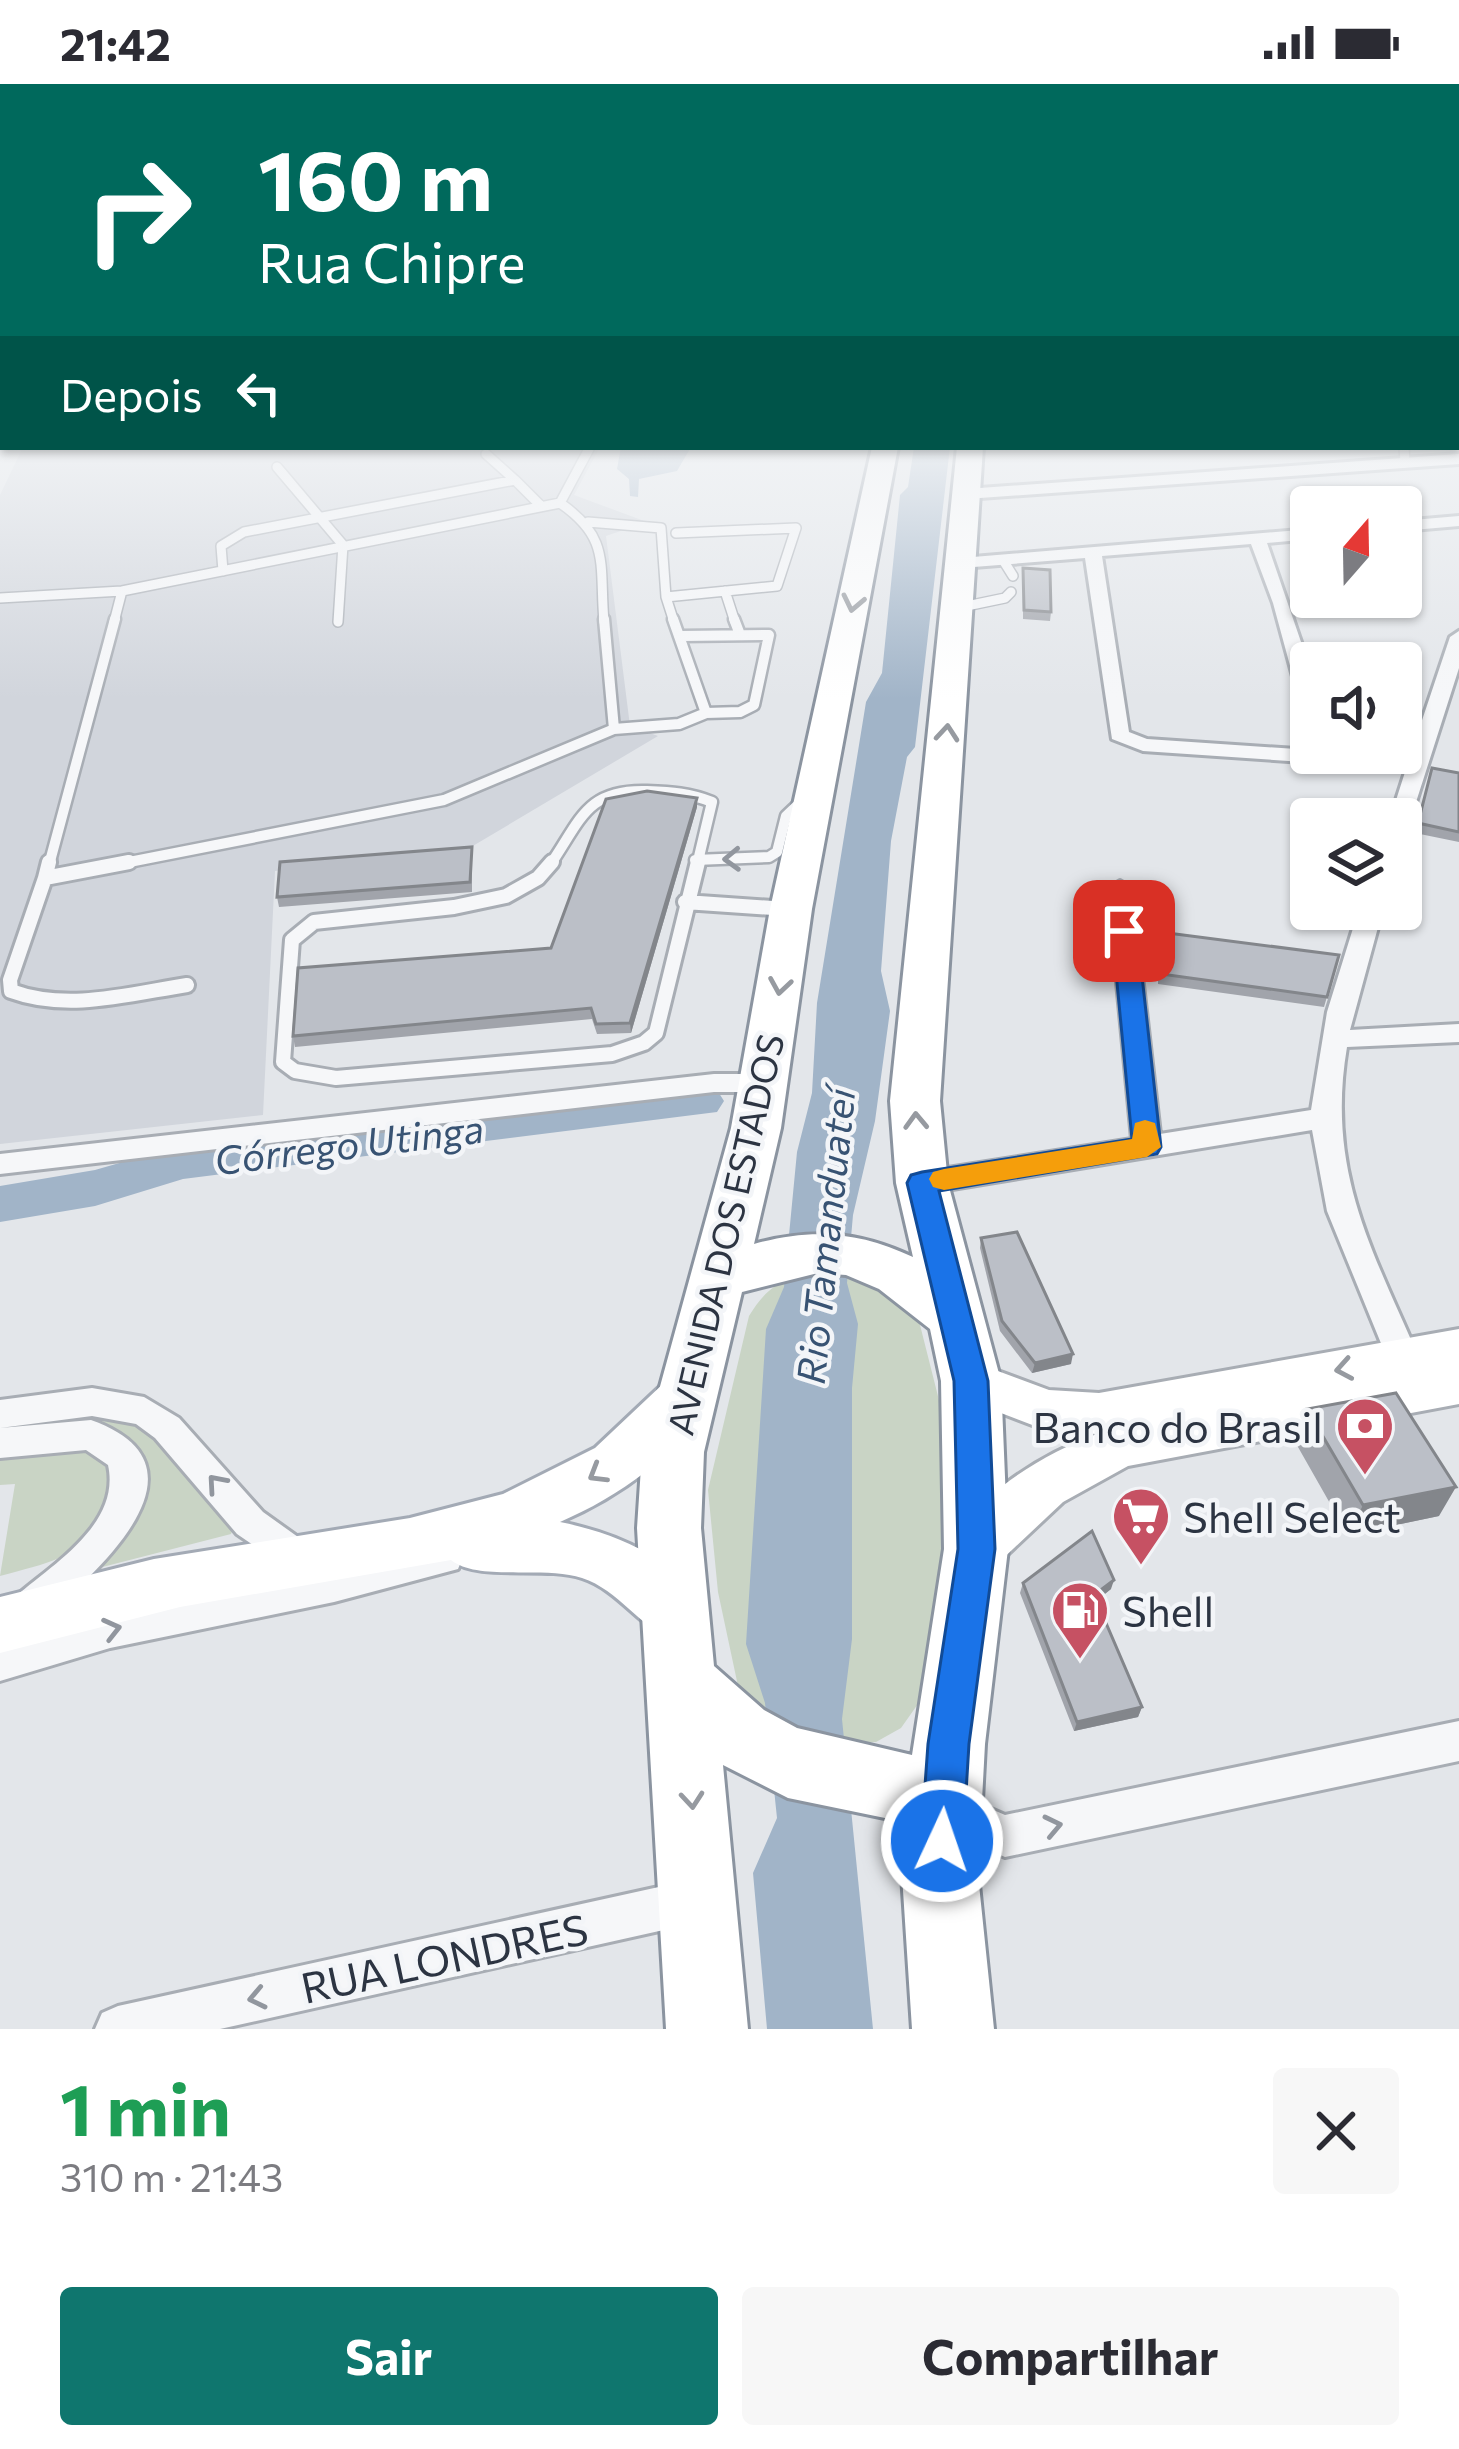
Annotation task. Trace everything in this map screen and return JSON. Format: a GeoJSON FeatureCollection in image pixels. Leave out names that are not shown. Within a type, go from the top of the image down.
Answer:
{"type":"FeatureCollection","features":[{"type":"Feature","properties":{"kind":"highway","name":"AVENIDA DOS ESTADOS"},"geometry":{"type":"LineString","coordinates":[[707,2029],[668,1492],[684,1396],[721,1277],[748,1082],[791,909],[871,517]]}},
{"type":"Feature","properties":{"kind":"highway"},"geometry":{"type":"LineString","coordinates":[[953,2029],[942,1929],[943,1808],[976,1549],[971,1381],[922,1183],[915,1101],[957,608],[992,566],[974,517]]}},
{"type":"Feature","properties":{"kind":"highway"},"geometry":{"type":"LineString","coordinates":[[721,1277],[786,1253],[833,1250],[893,1268],[955,1318]]}},
{"type":"Feature","properties":{"kind":"highway"},"geometry":{"type":"LineString","coordinates":[[680,1648],[719,1719],[758,1747],[788,1762],[892,1783],[943,1808]]}},
{"type":"Feature","properties":{"kind":"main road"},"geometry":{"type":"LineString","coordinates":[[971,1381],[1048,1410],[1099,1414],[1459,1348]]}},
{"type":"Feature","properties":{"kind":"main road"},"geometry":{"type":"LineString","coordinates":[[976,1549],[1028,1496],[1097,1454],[1459,1384]]}},
{"type":"Feature","properties":{"kind":"main road"},"geometry":{"type":"LineString","coordinates":[[5,1636],[180,1581],[400,1547],[479,1529],[532,1510],[603,1472],[684,1396]]}},
{"type":"Feature","properties":{"kind":"main road"},"geometry":{"type":"LineString","coordinates":[[400,1547],[535,1543],[592,1552],[634,1574],[680,1648]]}},
{"type":"Feature","properties":{"kind":"street"},"geometry":{"type":"LineString","coordinates":[[1422,524],[1459,521]]}},
{"type":"Feature","properties":{"kind":"street"},"geometry":{"type":"LineString","coordinates":[[992,566],[1093,552],[1290,536]]}},
{"type":"Feature","properties":{"kind":"street"},"geometry":{"type":"LineString","coordinates":[[1257,538],[1293,642]]}},
{"type":"Feature","properties":{"kind":"street"},"geometry":{"type":"LineString","coordinates":[[1093,552],[1117,730],[1143,745],[1290,753]]}},
{"type":"Feature","properties":{"kind":"street"},"geometry":{"type":"LineString","coordinates":[[1422,754],[1458,643]]}},
{"type":"Feature","properties":{"kind":"street"},"geometry":{"type":"LineString","coordinates":[[1120,888],[1147,1147]]}},
{"type":"Feature","properties":{"kind":"street"},"geometry":{"type":"LineString","coordinates":[[1364,930],[1353,965],[1325,1118],[1345,1210],[1402,1358]]}},
{"type":"Feature","properties":{"kind":"street"},"geometry":{"type":"LineString","coordinates":[[1338,1039],[1459,1033]]}},
{"type":"Feature","properties":{"kind":"street"},"geometry":{"type":"LineString","coordinates":[[0,1164],[748,1082]]}},
{"type":"Feature","properties":{"kind":"street"},"geometry":{"type":"LineString","coordinates":[[922,1183],[1325,1118]]}},
{"type":"Feature","properties":{"kind":"street"},"geometry":{"type":"LineString","coordinates":[[0,1414],[92,1402],[144,1411],[167,1428],[250,1522],[302,1561]]}},
{"type":"Feature","properties":{"kind":"street"},"geometry":{"type":"LineString","coordinates":[[0,1443],[91,1435],[116,1448],[132,1484],[114,1526],[5,1636]]}},
{"type":"Feature","properties":{"kind":"street"},"geometry":{"type":"LineString","coordinates":[[5,1636],[143,1621],[400,1570],[488,1544]]}},
{"type":"Feature","properties":{"kind":"street"},"geometry":{"type":"LineString","coordinates":[[943,1808],[977,1828],[1005,1836],[1459,1741]]}},
{"type":"Feature","properties":{"kind":"street","name":"RUA LONDRES"},"geometry":{"type":"LineString","coordinates":[[118,2029],[700,1900]]}},
{"type":"Feature","properties":{"kind":"lane"},"geometry":{"type":"LineString","coordinates":[[223,571],[221,546],[229,538],[326,517]]}},
{"type":"Feature","properties":{"kind":"lane"},"geometry":{"type":"LineString","coordinates":[[0,598],[122,591],[486,517]]}},
{"type":"Feature","properties":{"kind":"lane"},"geometry":{"type":"LineString","coordinates":[[581,517],[596,535],[614,728]]}},
{"type":"Feature","properties":{"kind":"lane"},"geometry":{"type":"LineString","coordinates":[[320,518],[343,545],[338,623]]}},
{"type":"Feature","properties":{"kind":"lane"},"geometry":{"type":"LineString","coordinates":[[588,522],[661,528],[666,597],[706,713]]}},
{"type":"Feature","properties":{"kind":"lane"},"geometry":{"type":"LineString","coordinates":[[666,597],[766,588],[782,581],[796,529],[788,525],[676,532]]}},
{"type":"Feature","properties":{"kind":"lane"},"geometry":{"type":"LineString","coordinates":[[122,591],[45,878],[10,980],[11,991],[28,1000],[62,1001],[187,985]]}},
{"type":"Feature","properties":{"kind":"lane"},"geometry":{"type":"LineString","coordinates":[[725,591],[739,632]]}},
{"type":"Feature","properties":{"kind":"lane"},"geometry":{"type":"LineString","coordinates":[[957,608],[1005,598],[1011,592]]}},
{"type":"Feature","properties":{"kind":"lane"},"geometry":{"type":"LineString","coordinates":[[45,878],[445,800],[614,728],[679,724],[706,713],[740,712],[754,705],[769,635],[682,636]]}},
{"type":"Feature","properties":{"kind":"lane"},"geometry":{"type":"LineString","coordinates":[[616,790],[691,793],[712,802],[685,902],[656,1033],[644,1043],[612,1054],[336,1078],[296,1071],[283,1062],[292,940],[314,922],[491,899],[521,890],[556,862],[594,798],[616,790]]}},
{"type":"Feature","properties":{"kind":"lane"},"geometry":{"type":"LineString","coordinates":[[695,860],[769,857],[777,852],[786,817],[815,790]]}},
{"type":"Feature","properties":{"kind":"lane"},"geometry":{"type":"LineString","coordinates":[[685,902],[791,909]]}},
{"type":"Feature","properties":{"kind":"shaded area"},"geometry":{"type":"Polygon","coordinates":[[[0,517],[633,517],[647,522],[606,536],[630,726],[658,736],[466,850],[275,871],[263,1115],[0,1144],[0,517]]]}},
{"type":"Feature","properties":{"kind":"green space"},"geometry":{"type":"Polygon","coordinates":[[[862,1274],[918,1317],[944,1420],[951,1508],[925,1694],[901,1728],[876,1742],[813,1745],[738,1686],[718,1592],[708,1490],[749,1316],[760,1300],[772,1288],[797,1277],[862,1274]]]}},
{"type":"Feature","properties":{"kind":"green space"},"geometry":{"type":"Polygon","coordinates":[[[89,1413],[140,1424],[152,1433],[233,1529],[231,1534],[79,1573],[141,1461],[130,1444],[98,1426],[59,1424],[0,1431],[0,1425],[89,1413]]]}},
{"type":"Feature","properties":{"kind":"green space"},"geometry":{"type":"Polygon","coordinates":[[[86,1449],[110,1473],[108,1495],[91,1532],[55,1560],[0,1576],[15,1484],[0,1485],[0,1456],[86,1449]]]}},
{"type":"Feature","properties":{"kind":"water","name":"Rio Tamanduateí"},"geometry":{"type":"Polygon","coordinates":[[[898,517],[942,517],[915,747],[907,757],[891,841],[881,971],[890,1011],[875,1121],[853,1215],[847,1283],[858,1324],[852,1388],[852,1639],[842,1719],[873,2029],[767,2029],[753,1873],[777,1818],[765,1703],[746,1644],[766,1329],[784,1287],[797,1152],[812,1093],[817,1003],[866,702],[882,673],[898,517]]]}},
{"type":"Feature","properties":{"kind":"building"},"geometry":{"type":"Polygon","coordinates":[[[1023,568],[1050,570],[1051,612],[1024,610],[1023,568]]]}},
{"type":"Feature","properties":{"kind":"building"},"geometry":{"type":"Polygon","coordinates":[[[1432,768],[1459,773],[1459,832],[1422,824],[1432,768]]]}},
{"type":"Feature","properties":{"kind":"building"},"geometry":{"type":"Polygon","coordinates":[[[647,791],[697,798],[630,1023],[596,1024],[591,1008],[293,1036],[298,968],[551,948],[606,799],[647,791]]]}},
{"type":"Feature","properties":{"kind":"building"},"geometry":{"type":"Polygon","coordinates":[[[472,847],[470,882],[277,897],[280,862],[472,847]]]}},
{"type":"Feature","properties":{"kind":"building"},"geometry":{"type":"Polygon","coordinates":[[[1160,932],[1339,955],[1327,997],[1161,974],[1160,932]]]}},
{"type":"Feature","properties":{"kind":"building"},"geometry":{"type":"Polygon","coordinates":[[[1017,1232],[1073,1354],[1035,1363],[1002,1321],[981,1238],[1017,1232]]]}},
{"type":"Feature","properties":{"kind":"building"},"geometry":{"type":"Polygon","coordinates":[[[1396,1393],[1456,1487],[1363,1505],[1307,1409],[1396,1393]]]}},
{"type":"Feature","properties":{"kind":"building","name":"Shell"},"geometry":{"type":"Polygon","coordinates":[[[1092,1531],[1114,1580],[1094,1595],[1142,1707],[1077,1722],[1023,1583],[1092,1531]]]}},
{"type":"Feature","properties":{"kind":"waterway","name":"Córrego Utinga"},"geometry":{"type":"LineString","coordinates":[[0,1204],[95,1188],[182,1162],[701,1101]]}},
{"type":"Feature","properties":{"kind":"slow traffic"},"geometry":{"type":"LineString","coordinates":[[944,1179],[1147,1147],[1145,1130]]}},
{"type":"Feature","properties":{"kind":"place","name":"Banco do Brasil"},"geometry":{"type":"Point","coordinates":[1365,1477]}},
{"type":"Feature","properties":{"kind":"place","name":"Shell Select"},"geometry":{"type":"Point","coordinates":[1141,1567]}},
{"type":"Feature","properties":{"kind":"place","name":"Shell"},"geometry":{"type":"Point","coordinates":[1080,1661]}},
{"type":"Feature","properties":{"kind":"route"},"geometry":{"type":"LineString","coordinates":[[942,1841],[949,1744],[976,1549],[971,1381],[922,1183],[1147,1147],[1124,931]]}}]}
